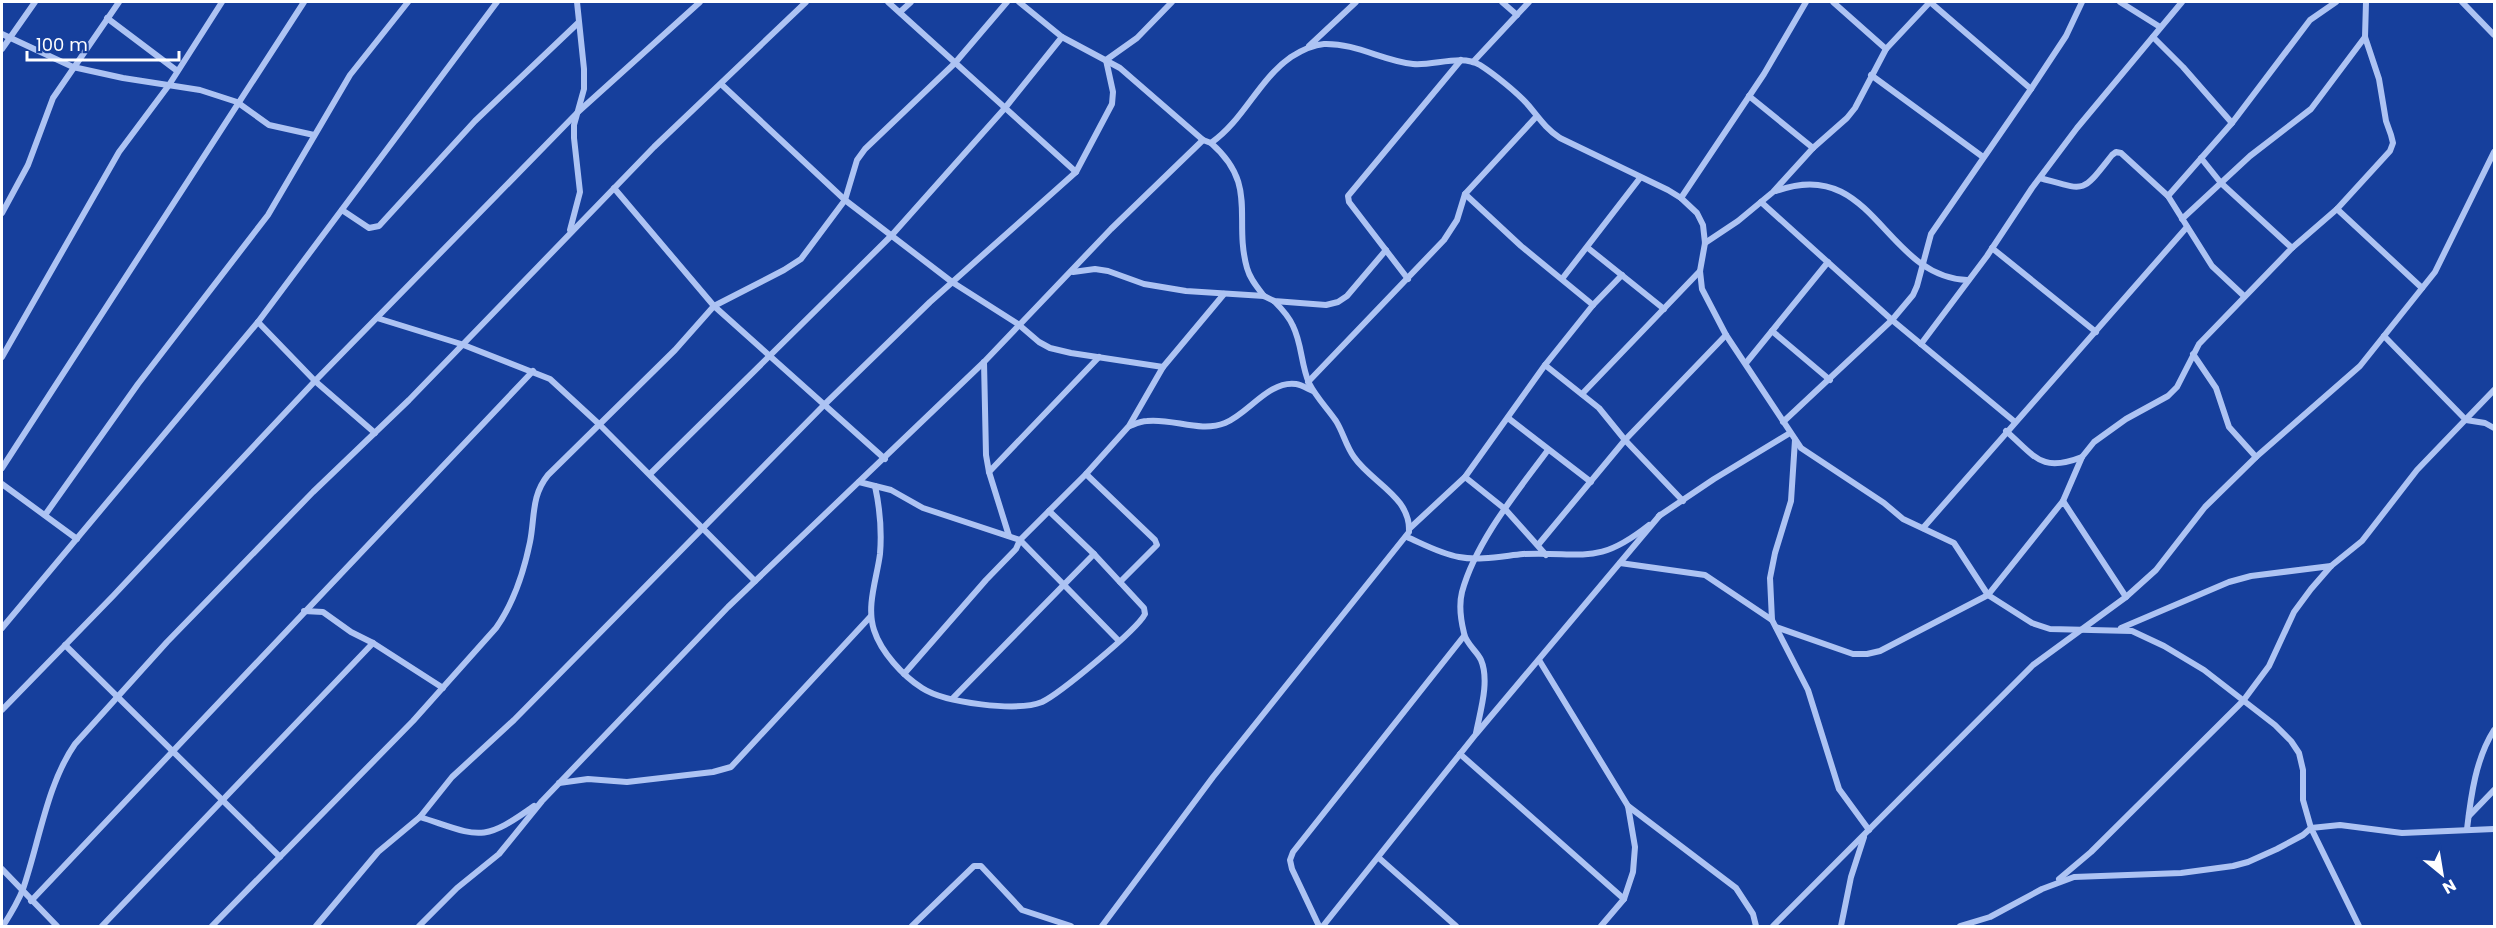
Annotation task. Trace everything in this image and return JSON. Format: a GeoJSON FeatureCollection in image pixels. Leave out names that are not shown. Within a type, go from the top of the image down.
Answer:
{"type":"FeatureCollection","features":[{"type":"Feature","properties":{"kind":"street"},"geometry":{"type":"LineString","coordinates":[[2,49],[35,2]]}},
{"type":"Feature","properties":{"kind":"street"},"geometry":{"type":"LineString","coordinates":[[2,213],[28,165],[53,98],[119,2]]}},
{"type":"Feature","properties":{"kind":"street"},"geometry":{"type":"LineString","coordinates":[[2,357],[119,152],[169,85],[176,70],[222,2]]}},
{"type":"Feature","properties":{"kind":"street"},"geometry":{"type":"LineString","coordinates":[[2,468],[237,102],[304,2]]}},
{"type":"Feature","properties":{"kind":"street"},"geometry":{"type":"LineString","coordinates":[[45,515],[138,384],[262,224],[350,75],[408,2]]}},
{"type":"Feature","properties":{"kind":"street"},"geometry":{"type":"LineString","coordinates":[[2,628],[258,322],[498,2]]}},
{"type":"Feature","properties":{"kind":"street"},"geometry":{"type":"LineString","coordinates":[[569,233],[580,192],[574,138],[584,89],[577,2]]}},
{"type":"Feature","properties":{"kind":"street"},"geometry":{"type":"LineString","coordinates":[[2,710],[315,381],[578,112],[700,2]]}},
{"type":"Feature","properties":{"kind":"street"},"geometry":{"type":"LineString","coordinates":[[3,927],[22,892],[66,758],[118,697],[175,633],[313,492],[375,433],[569,233],[806,2]]}},
{"type":"Feature","properties":{"kind":"street"},"geometry":{"type":"LineString","coordinates":[[888,2],[1076,172]]}},
{"type":"Feature","properties":{"kind":"street"},"geometry":{"type":"LineString","coordinates":[[900,12],[911,2]]}},
{"type":"Feature","properties":{"kind":"street"},"geometry":{"type":"LineString","coordinates":[[212,927],[443,688],[496,628],[507,613],[531,542],[539,487],[675,350],[714,306],[784,270],[801,258],[845,200],[857,160],[865,149],[956,63],[1007,2]]}},
{"type":"Feature","properties":{"kind":"street"},"geometry":{"type":"LineString","coordinates":[[1019,2],[1062,37],[1106,60],[1143,86],[1203,140],[1211,143],[1224,154],[1234,168],[1239,182],[1247,267],[1252,281],[1264,296]]}},
{"type":"Feature","properties":{"kind":"street"},"geometry":{"type":"LineString","coordinates":[[1106,60],[1137,38],[1172,2]]}},
{"type":"Feature","properties":{"kind":"street"},"geometry":{"type":"LineString","coordinates":[[1211,143],[1237,121],[1262,84],[1277,68],[1308,47],[1356,2]]}},
{"type":"Feature","properties":{"kind":"street"},"geometry":{"type":"LineString","coordinates":[[1502,2],[1517,15]]}},
{"type":"Feature","properties":{"kind":"street"},"geometry":{"type":"LineString","coordinates":[[1473,62],[1529,2]]}},
{"type":"Feature","properties":{"kind":"street"},"geometry":{"type":"LineString","coordinates":[[1681,198],[1749,96],[1806,2]]}},
{"type":"Feature","properties":{"kind":"street"},"geometry":{"type":"LineString","coordinates":[[1833,2],[1886,49]]}},
{"type":"Feature","properties":{"kind":"street"},"geometry":{"type":"LineString","coordinates":[[1705,243],[1773,192],[1813,148],[1856,108],[1886,49],[1930,2],[2031,89]]}},
{"type":"Feature","properties":{"kind":"street"},"geometry":{"type":"LineString","coordinates":[[1783,422],[1892,320],[1913,295],[1931,234],[2066,36],[2082,2]]}},
{"type":"Feature","properties":{"kind":"street"},"geometry":{"type":"LineString","coordinates":[[2120,2],[2160,27]]}},
{"type":"Feature","properties":{"kind":"street"},"geometry":{"type":"LineString","coordinates":[[1921,344],[2077,128],[2182,2]]}},
{"type":"Feature","properties":{"kind":"street"},"geometry":{"type":"LineString","coordinates":[[2169,196],[2232,123],[2310,20],[2336,2]]}},
{"type":"Feature","properties":{"kind":"street"},"geometry":{"type":"LineString","coordinates":[[1776,627],[1854,654],[1867,654],[1880,651],[1988,595],[2063,501],[2082,457],[2094,442],[2126,419],[2168,396],[2177,387],[2199,344],[2292,248],[2337,209],[2390,151],[2392,143],[2379,79],[2366,37],[2366,2]]}},
{"type":"Feature","properties":{"kind":"street"},"geometry":{"type":"LineString","coordinates":[[2462,2],[2494,35]]}},
{"type":"Feature","properties":{"kind":"street"},"geometry":{"type":"LineString","coordinates":[[107,18],[176,70]]}},
{"type":"Feature","properties":{"kind":"street"},"geometry":{"type":"LineString","coordinates":[[342,210],[369,228],[379,226],[475,121],[578,23]]}},
{"type":"Feature","properties":{"kind":"street"},"geometry":{"type":"LineString","coordinates":[[2,34],[73,67],[123,78],[200,90],[237,102],[269,126],[314,135]]}},
{"type":"Feature","properties":{"kind":"street"},"geometry":{"type":"LineString","coordinates":[[650,474],[891,236],[1005,108],[1062,37]]}},
{"type":"Feature","properties":{"kind":"street"},"geometry":{"type":"LineString","coordinates":[[2152,37],[2183,67],[2232,123]]}},
{"type":"Feature","properties":{"kind":"street"},"geometry":{"type":"LineString","coordinates":[[2182,219],[2250,156],[2311,109],[2366,37]]}},
{"type":"Feature","properties":{"kind":"street"},"geometry":{"type":"LineString","coordinates":[[1308,47],[1324,44],[1348,46],[1411,64],[1442,64],[1461,60],[1473,62],[1528,105],[1547,129],[1560,138],[1681,198],[1696,213],[1703,225],[1705,243],[1700,271],[1702,289],[1726,335],[1801,448],[1875,497],[1903,519],[1954,543],[1988,595],[2032,623],[2050,629],[2132,630],[2204,670],[2275,725],[2299,753],[2303,770],[2303,800],[2311,828],[2359,927]]}},
{"type":"Feature","properties":{"kind":"street"},"geometry":{"type":"LineString","coordinates":[[316,927],[378,852],[420,817],[452,777],[514,720],[825,404],[952,282],[1076,172],[1112,104],[1113,92],[1106,60]]}},
{"type":"Feature","properties":{"kind":"street"},"geometry":{"type":"LineString","coordinates":[[1408,279],[1349,202],[1348,196],[1461,60]]}},
{"type":"Feature","properties":{"kind":"street"},"geometry":{"type":"LineString","coordinates":[[1871,75],[1983,157]]}},
{"type":"Feature","properties":{"kind":"street"},"geometry":{"type":"LineString","coordinates":[[721,84],[845,200],[952,282],[1018,324],[1050,348],[1163,367]]}},
{"type":"Feature","properties":{"kind":"street"},"geometry":{"type":"LineString","coordinates":[[1749,96],[1813,148]]}},
{"type":"Feature","properties":{"kind":"street"},"geometry":{"type":"LineString","coordinates":[[1308,381],[1408,279],[1452,230],[1466,194],[1536,117]]}},
{"type":"Feature","properties":{"kind":"street"},"geometry":{"type":"LineString","coordinates":[[419,927],[457,888],[499,854],[542,801],[755,581],[984,362],[1018,324],[1072,273],[1112,229],[1203,140]]}},
{"type":"Feature","properties":{"kind":"street"},"geometry":{"type":"LineString","coordinates":[[2040,178],[2082,187],[2088,185],[2112,155],[2116,152],[2121,153],[2169,196],[2212,266],[2244,296]]}},
{"type":"Feature","properties":{"kind":"street"},"geometry":{"type":"LineString","coordinates":[[1773,927],[2033,665],[2126,597],[2156,570],[2205,507],[2256,457],[2360,366],[2441,261],[2494,152]]}},
{"type":"Feature","properties":{"kind":"street"},"geometry":{"type":"LineString","coordinates":[[2201,158],[2221,183],[2292,248]]}},
{"type":"Feature","properties":{"kind":"street"},"geometry":{"type":"LineString","coordinates":[[1562,279],[1640,178]]}},
{"type":"Feature","properties":{"kind":"street"},"geometry":{"type":"LineString","coordinates":[[1773,192],[1792,185],[1809,183],[1824,184],[1840,189],[1865,209],[1921,266],[1947,278],[1967,280]]}},
{"type":"Feature","properties":{"kind":"street"},"geometry":{"type":"LineString","coordinates":[[614,188],[714,306],[885,459]]}},
{"type":"Feature","properties":{"kind":"street"},"geometry":{"type":"LineString","coordinates":[[1466,194],[1521,246],[1593,305]]}},
{"type":"Feature","properties":{"kind":"street"},"geometry":{"type":"LineString","coordinates":[[1761,202],[1892,320],[2015,422]]}},
{"type":"Feature","properties":{"kind":"street"},"geometry":{"type":"LineString","coordinates":[[2337,209],[2422,288]]}},
{"type":"Feature","properties":{"kind":"street"},"geometry":{"type":"LineString","coordinates":[[1923,528],[2187,227]]}},
{"type":"Feature","properties":{"kind":"street"},"geometry":{"type":"LineString","coordinates":[[1588,248],[1664,309]]}},
{"type":"Feature","properties":{"kind":"street"},"geometry":{"type":"LineString","coordinates":[[1992,248],[2096,332]]}},
{"type":"Feature","properties":{"kind":"street"},"geometry":{"type":"LineString","coordinates":[[1072,273],[1095,268],[1108,270],[1144,284],[1224,294],[1264,296],[1274,301],[1326,305],[1338,302],[1347,296],[1386,250]]}},
{"type":"Feature","properties":{"kind":"street"},"geometry":{"type":"LineString","coordinates":[[1746,363],[1828,262]]}},
{"type":"Feature","properties":{"kind":"street"},"geometry":{"type":"LineString","coordinates":[[1582,394],[1700,271]]}},
{"type":"Feature","properties":{"kind":"street"},"geometry":{"type":"LineString","coordinates":[[1409,529],[1464,477],[1545,365],[1593,305],[1622,275]]}},
{"type":"Feature","properties":{"kind":"street"},"geometry":{"type":"LineString","coordinates":[[904,674],[1016,549],[1020,540],[1086,474],[1129,426],[1163,367],[1224,294]]}},
{"type":"Feature","properties":{"kind":"street"},"geometry":{"type":"LineString","coordinates":[[1102,927],[1213,777],[1407,537],[1409,529],[1403,507],[1391,492],[1366,472],[1355,459],[1336,422],[1313,391],[1308,381],[1293,326],[1274,301]]}},
{"type":"Feature","properties":{"kind":"street"},"geometry":{"type":"LineString","coordinates":[[377,318],[461,344],[533,371],[550,380],[650,474],[755,581]]}},
{"type":"Feature","properties":{"kind":"street"},"geometry":{"type":"LineString","coordinates":[[258,322],[315,381],[375,433]]}},
{"type":"Feature","properties":{"kind":"street"},"geometry":{"type":"LineString","coordinates":[[1772,331],[1830,380]]}},
{"type":"Feature","properties":{"kind":"street"},"geometry":{"type":"LineString","coordinates":[[1538,545],[1626,440],[1726,335]]}},
{"type":"Feature","properties":{"kind":"street"},"geometry":{"type":"LineString","coordinates":[[2384,336],[2466,420],[2485,423],[2494,428]]}},
{"type":"Feature","properties":{"kind":"street"},"geometry":{"type":"LineString","coordinates":[[2193,354],[2216,388],[2229,427],[2256,457]]}},
{"type":"Feature","properties":{"kind":"street"},"geometry":{"type":"LineString","coordinates":[[989,472],[1099,357]]}},
{"type":"Feature","properties":{"kind":"street"},"geometry":{"type":"LineString","coordinates":[[984,362],[986,455],[1009,536]]}},
{"type":"Feature","properties":{"kind":"street"},"geometry":{"type":"LineString","coordinates":[[1545,365],[1606,415],[1683,501]]}},
{"type":"Feature","properties":{"kind":"street"},"geometry":{"type":"LineString","coordinates":[[31,901],[172,749],[533,371]]}},
{"type":"Feature","properties":{"kind":"street"},"geometry":{"type":"LineString","coordinates":[[1129,426],[1146,421],[1212,427],[1238,416],[1272,390],[1284,385],[1296,384],[1313,391]]}},
{"type":"Feature","properties":{"kind":"street"},"geometry":{"type":"LineString","coordinates":[[2052,884],[2091,852],[2243,700],[2269,666],[2294,612],[2331,566],[2362,541],[2417,470],[2494,390]]}},
{"type":"Feature","properties":{"kind":"street"},"geometry":{"type":"LineString","coordinates":[[1508,418],[1591,482]]}},
{"type":"Feature","properties":{"kind":"street"},"geometry":{"type":"LineString","coordinates":[[2007,431],[2040,460],[2062,464],[2082,457]]}},
{"type":"Feature","properties":{"kind":"street"},"geometry":{"type":"LineString","coordinates":[[1407,537],[1459,557],[1600,554],[1616,547],[1660,515],[1790,433]]}},
{"type":"Feature","properties":{"kind":"street"},"geometry":{"type":"LineString","coordinates":[[1772,620],[1770,578],[1791,501],[1795,440]]}},
{"type":"Feature","properties":{"kind":"street"},"geometry":{"type":"LineString","coordinates":[[1476,734],[1485,680],[1481,660],[1464,636],[1462,592],[1477,557],[1505,509],[1548,450]]}},
{"type":"Feature","properties":{"kind":"street"},"geometry":{"type":"LineString","coordinates":[[1086,474],[1155,540],[1157,545],[1120,582]]}},
{"type":"Feature","properties":{"kind":"street"},"geometry":{"type":"LineString","coordinates":[[1464,477],[1505,509],[1546,555]]}},
{"type":"Feature","properties":{"kind":"street"},"geometry":{"type":"LineString","coordinates":[[859,482],[902,494],[923,508],[1020,540],[1119,640]]}},
{"type":"Feature","properties":{"kind":"street"},"geometry":{"type":"LineString","coordinates":[[2,484],[77,539]]}},
{"type":"Feature","properties":{"kind":"street"},"geometry":{"type":"LineString","coordinates":[[875,486],[881,530],[871,616],[880,644],[904,674],[922,688],[936,695],[996,706],[1016,707],[1041,702],[1061,691],[1145,614],[1144,608],[1094,554],[1049,511]]}},
{"type":"Feature","properties":{"kind":"street"},"geometry":{"type":"LineString","coordinates":[[2063,501],[2126,597]]}},
{"type":"Feature","properties":{"kind":"street"},"geometry":{"type":"LineString","coordinates":[[1464,636],[1293,852],[1290,860],[1293,869],[1321,927],[1379,858],[1476,734],[1660,515]]}},
{"type":"Feature","properties":{"kind":"street"},"geometry":{"type":"LineString","coordinates":[[953,698],[1094,554]]}},
{"type":"Feature","properties":{"kind":"street"},"geometry":{"type":"LineString","coordinates":[[1620,563],[1705,574],[1772,620],[1808,690],[1836,783],[1867,831]]}},
{"type":"Feature","properties":{"kind":"street"},"geometry":{"type":"LineString","coordinates":[[2116,630],[2229,582],[2251,576],[2331,566]]}},
{"type":"Feature","properties":{"kind":"street"},"geometry":{"type":"LineString","coordinates":[[304,611],[323,612],[351,632],[373,643],[443,688]]}},
{"type":"Feature","properties":{"kind":"street"},"geometry":{"type":"LineString","coordinates":[[559,783],[588,779],[627,782],[713,772],[731,767],[871,616]]}},
{"type":"Feature","properties":{"kind":"street"},"geometry":{"type":"LineString","coordinates":[[102,927],[373,643]]}},
{"type":"Feature","properties":{"kind":"street"},"geometry":{"type":"LineString","coordinates":[[66,645],[280,857]]}},
{"type":"Feature","properties":{"kind":"street"},"geometry":{"type":"LineString","coordinates":[[1539,660],[1628,806],[1736,888],[1753,914],[1756,927]]}},
{"type":"Feature","properties":{"kind":"street"},"geometry":{"type":"LineString","coordinates":[[2467,829],[2480,760],[2486,742],[2494,730]]}},
{"type":"Feature","properties":{"kind":"street"},"geometry":{"type":"LineString","coordinates":[[1460,754],[1624,899]]}},
{"type":"Feature","properties":{"kind":"street"},"geometry":{"type":"LineString","coordinates":[[2468,816],[2494,790]]}},
{"type":"Feature","properties":{"kind":"street"},"geometry":{"type":"LineString","coordinates":[[420,817],[482,835],[508,824],[542,801]]}},
{"type":"Feature","properties":{"kind":"street"},"geometry":{"type":"LineString","coordinates":[[1601,927],[1624,899],[1633,872],[1635,847],[1628,806]]}},
{"type":"Feature","properties":{"kind":"street"},"geometry":{"type":"LineString","coordinates":[[1960,927],[1998,913],[2052,884],[2074,877],[2181,873],[2233,866],[2277,849],[2311,828],[2340,825],[2402,833],[2494,829]]}},
{"type":"Feature","properties":{"kind":"street"},"geometry":{"type":"LineString","coordinates":[[1840,927],[1848,887],[1867,831]]}},
{"type":"Feature","properties":{"kind":"street"},"geometry":{"type":"LineString","coordinates":[[1379,858],[1456,927]]}},
{"type":"Feature","properties":{"kind":"street"},"geometry":{"type":"LineString","coordinates":[[912,927],[974,866],[981,866],[1022,910],[1071,927]]}},
{"type":"Feature","properties":{"kind":"street"},"geometry":{"type":"LineString","coordinates":[[2,870],[57,927]]}}]}
